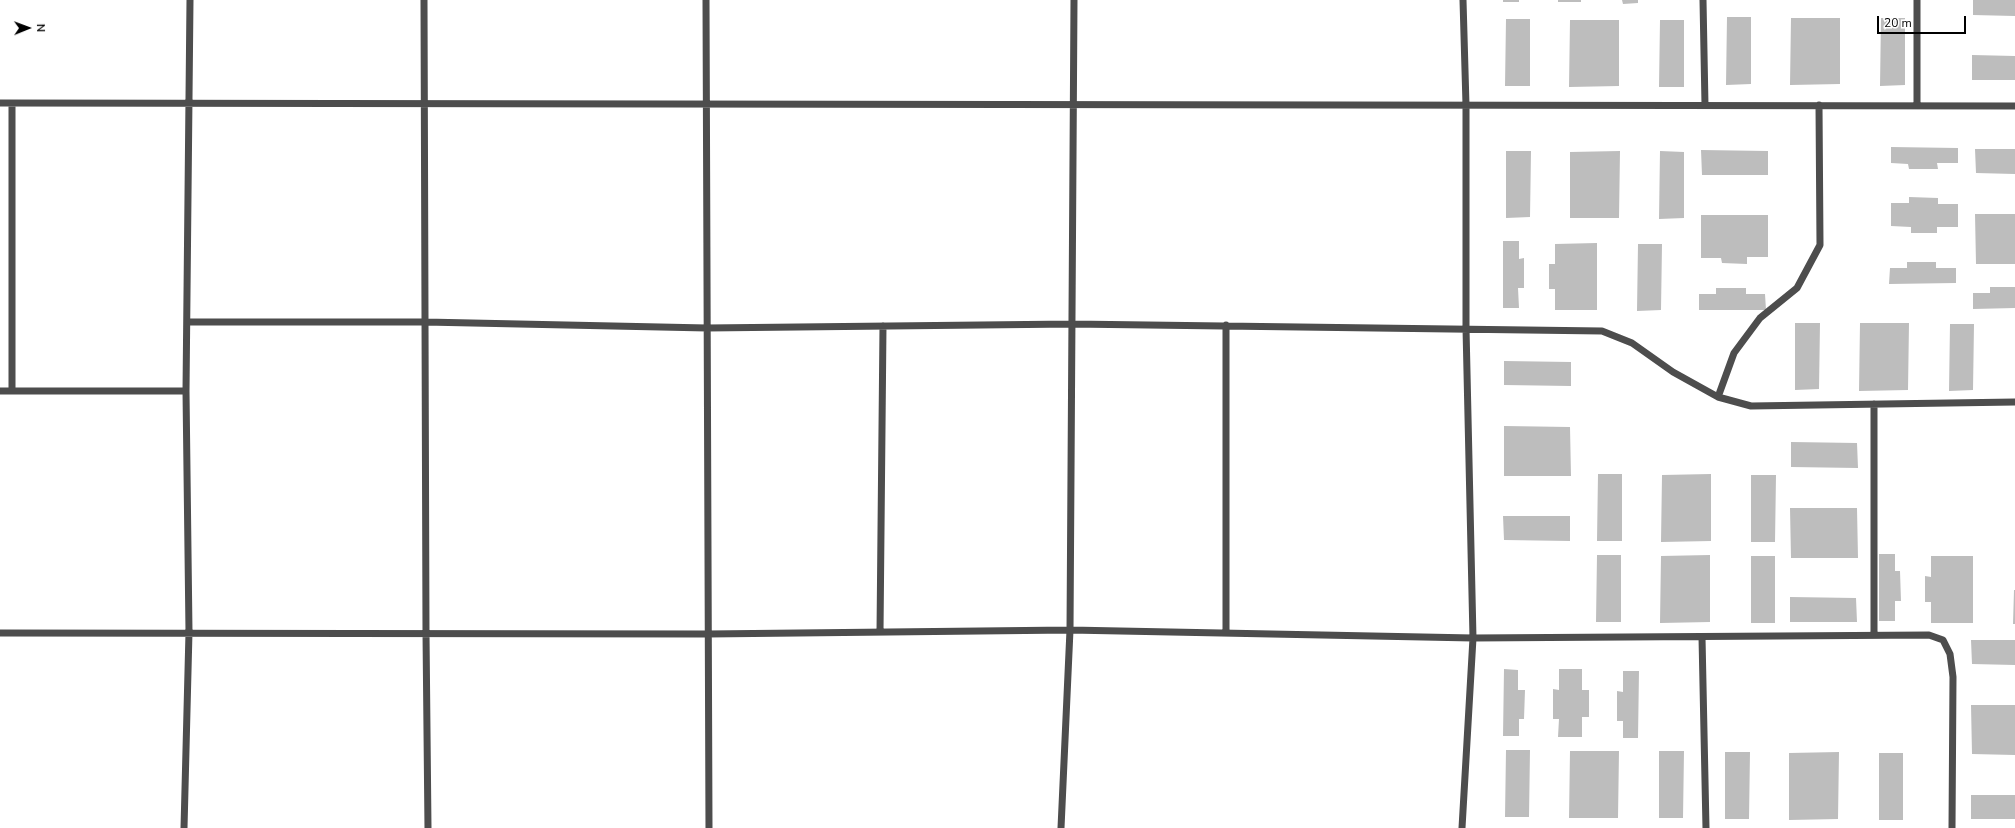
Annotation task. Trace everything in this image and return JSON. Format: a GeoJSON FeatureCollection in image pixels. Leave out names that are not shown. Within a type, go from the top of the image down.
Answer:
{"type":"FeatureCollection","features":[{"type":"Feature","properties":{"kind":"street"},"geometry":{"type":"LineString","coordinates":[[184,828],[189,632],[186,390],[188,322],[190,0]]}},
{"type":"Feature","properties":{"kind":"street"},"geometry":{"type":"LineString","coordinates":[[424,0],[428,828]]}},
{"type":"Feature","properties":{"kind":"street"},"geometry":{"type":"LineString","coordinates":[[706,0],[708,828]]}},
{"type":"Feature","properties":{"kind":"street"},"geometry":{"type":"LineString","coordinates":[[1061,828],[1070,630],[1074,0]]}},
{"type":"Feature","properties":{"kind":"street"},"geometry":{"type":"LineString","coordinates":[[1462,828],[1473,638],[1466,328],[1466,105],[1463,0]]}},
{"type":"Feature","properties":{"kind":"street"},"geometry":{"type":"LineString","coordinates":[[1703,0],[1705,105]]}},
{"type":"Feature","properties":{"kind":"street"},"geometry":{"type":"LineString","coordinates":[[1917,0],[1917,105]]}},
{"type":"Feature","properties":{"kind":"street"},"geometry":{"type":"LineString","coordinates":[[0,104],[2015,106]]}},
{"type":"Feature","properties":{"kind":"street"},"geometry":{"type":"LineString","coordinates":[[12,104],[12,391]]}},
{"type":"Feature","properties":{"kind":"street"},"geometry":{"type":"LineString","coordinates":[[1718,397],[1734,354],[1760,318],[1797,288],[1820,245],[1819,105]]}},
{"type":"Feature","properties":{"kind":"street"},"geometry":{"type":"LineString","coordinates":[[188,322],[425,322],[707,328],[1072,324],[1466,328],[1602,331],[1632,343],[1673,372],[1718,397],[1751,406],[2015,402]]}},
{"type":"Feature","properties":{"kind":"street"},"geometry":{"type":"LineString","coordinates":[[1226,325],[1226,633]]}},
{"type":"Feature","properties":{"kind":"street"},"geometry":{"type":"LineString","coordinates":[[880,632],[883,326]]}},
{"type":"Feature","properties":{"kind":"street"},"geometry":{"type":"LineString","coordinates":[[0,391],[186,390]]}},
{"type":"Feature","properties":{"kind":"street"},"geometry":{"type":"LineString","coordinates":[[1874,404],[1874,635]]}},
{"type":"Feature","properties":{"kind":"street"},"geometry":{"type":"LineString","coordinates":[[0,633],[189,632],[708,634],[1070,630],[1473,638],[1929,635],[1943,640],[1950,654],[1953,677],[1952,828]]}},
{"type":"Feature","properties":{"kind":"street"},"geometry":{"type":"LineString","coordinates":[[1702,637],[1706,828]]}},
{"type":"Feature","properties":{"kind":"building"},"geometry":{"type":"Polygon","coordinates":[[[1503,0],[1519,0],[1519,2],[1503,2],[1503,0]]]}},
{"type":"Feature","properties":{"kind":"building"},"geometry":{"type":"Polygon","coordinates":[[[1558,0],[1581,0],[1581,2],[1558,2],[1558,0]]]}},
{"type":"Feature","properties":{"kind":"building"},"geometry":{"type":"Polygon","coordinates":[[[1622,0],[1638,0],[1638,3],[1623,4],[1622,0]]]}},
{"type":"Feature","properties":{"kind":"building"},"geometry":{"type":"Polygon","coordinates":[[[1973,0],[2015,0],[2015,16],[1973,15],[1973,0]]]}},
{"type":"Feature","properties":{"kind":"building"},"geometry":{"type":"Polygon","coordinates":[[[1727,17],[1751,17],[1751,84],[1726,85],[1727,17]]]}},
{"type":"Feature","properties":{"kind":"building"},"geometry":{"type":"Polygon","coordinates":[[[1791,18],[1840,18],[1840,84],[1790,85],[1791,18]]]}},
{"type":"Feature","properties":{"kind":"building"},"geometry":{"type":"Polygon","coordinates":[[[1881,18],[1905,18],[1905,85],[1880,86],[1881,18]]]}},
{"type":"Feature","properties":{"kind":"building"},"geometry":{"type":"Polygon","coordinates":[[[1506,19],[1530,19],[1530,86],[1505,86],[1506,19]]]}},
{"type":"Feature","properties":{"kind":"building"},"geometry":{"type":"Polygon","coordinates":[[[1570,20],[1619,20],[1619,86],[1569,87],[1570,20]]]}},
{"type":"Feature","properties":{"kind":"building"},"geometry":{"type":"Polygon","coordinates":[[[1660,20],[1684,20],[1684,87],[1659,87],[1660,20]]]}},
{"type":"Feature","properties":{"kind":"building"},"geometry":{"type":"Polygon","coordinates":[[[1972,55],[2015,56],[2015,80],[1972,80],[1972,55]]]}},
{"type":"Feature","properties":{"kind":"building"},"geometry":{"type":"Polygon","coordinates":[[[1891,147],[1958,148],[1958,163],[1937,163],[1938,169],[1909,169],[1908,164],[1891,163],[1891,147]]]}},
{"type":"Feature","properties":{"kind":"building"},"geometry":{"type":"Polygon","coordinates":[[[1975,149],[2015,149],[2015,174],[1976,173],[1975,149]]]}},
{"type":"Feature","properties":{"kind":"building"},"geometry":{"type":"Polygon","coordinates":[[[1701,150],[1768,151],[1768,175],[1702,175],[1701,150]]]}},
{"type":"Feature","properties":{"kind":"building"},"geometry":{"type":"Polygon","coordinates":[[[1506,151],[1531,151],[1530,217],[1506,218],[1506,151]]]}},
{"type":"Feature","properties":{"kind":"building"},"geometry":{"type":"Polygon","coordinates":[[[1620,151],[1619,218],[1570,218],[1570,152],[1620,151]]]}},
{"type":"Feature","properties":{"kind":"building"},"geometry":{"type":"Polygon","coordinates":[[[1660,151],[1684,152],[1684,218],[1659,219],[1660,151]]]}},
{"type":"Feature","properties":{"kind":"building"},"geometry":{"type":"Polygon","coordinates":[[[1909,197],[1938,198],[1938,204],[1958,204],[1958,227],[1937,227],[1937,233],[1911,233],[1911,227],[1891,226],[1891,203],[1909,203],[1909,197]]]}},
{"type":"Feature","properties":{"kind":"building"},"geometry":{"type":"Polygon","coordinates":[[[1975,214],[2015,214],[2015,264],[1976,264],[1975,214]]]}},
{"type":"Feature","properties":{"kind":"building"},"geometry":{"type":"Polygon","coordinates":[[[1701,215],[1768,215],[1768,257],[1747,257],[1747,264],[1722,263],[1721,258],[1701,258],[1701,215]]]}},
{"type":"Feature","properties":{"kind":"building"},"geometry":{"type":"Polygon","coordinates":[[[1503,241],[1519,241],[1519,259],[1524,258],[1524,288],[1518,288],[1519,308],[1503,308],[1503,241]]]}},
{"type":"Feature","properties":{"kind":"building"},"geometry":{"type":"Polygon","coordinates":[[[1597,243],[1597,310],[1555,310],[1555,289],[1549,289],[1549,264],[1555,264],[1555,244],[1597,243]]]}},
{"type":"Feature","properties":{"kind":"building"},"geometry":{"type":"Polygon","coordinates":[[[1638,244],[1662,244],[1661,310],[1637,311],[1638,244]]]}},
{"type":"Feature","properties":{"kind":"building"},"geometry":{"type":"Polygon","coordinates":[[[1907,262],[1936,262],[1936,268],[1956,268],[1956,283],[1889,284],[1890,268],[1907,268],[1907,262]]]}},
{"type":"Feature","properties":{"kind":"building"},"geometry":{"type":"Polygon","coordinates":[[[1990,287],[2015,287],[2015,308],[1973,309],[1973,293],[1990,293],[1990,287]]]}},
{"type":"Feature","properties":{"kind":"building"},"geometry":{"type":"Polygon","coordinates":[[[1716,288],[1746,288],[1746,294],[1765,294],[1766,310],[1699,310],[1699,294],[1716,294],[1716,288]]]}},
{"type":"Feature","properties":{"kind":"building"},"geometry":{"type":"Polygon","coordinates":[[[1795,323],[1820,323],[1819,389],[1795,390],[1795,323]]]}},
{"type":"Feature","properties":{"kind":"building"},"geometry":{"type":"Polygon","coordinates":[[[1860,323],[1909,323],[1908,390],[1859,391],[1860,323]]]}},
{"type":"Feature","properties":{"kind":"building"},"geometry":{"type":"Polygon","coordinates":[[[1950,324],[1974,324],[1973,390],[1949,391],[1950,324]]]}},
{"type":"Feature","properties":{"kind":"building"},"geometry":{"type":"Polygon","coordinates":[[[1504,361],[1571,362],[1571,386],[1504,385],[1504,361]]]}},
{"type":"Feature","properties":{"kind":"building"},"geometry":{"type":"Polygon","coordinates":[[[1504,426],[1570,427],[1571,476],[1504,476],[1504,426]]]}},
{"type":"Feature","properties":{"kind":"building"},"geometry":{"type":"Polygon","coordinates":[[[1791,442],[1857,443],[1858,468],[1791,467],[1791,442]]]}},
{"type":"Feature","properties":{"kind":"building"},"geometry":{"type":"Polygon","coordinates":[[[1598,474],[1622,474],[1622,541],[1597,541],[1598,474]]]}},
{"type":"Feature","properties":{"kind":"building"},"geometry":{"type":"Polygon","coordinates":[[[1711,474],[1711,541],[1661,542],[1662,475],[1711,474]]]}},
{"type":"Feature","properties":{"kind":"building"},"geometry":{"type":"Polygon","coordinates":[[[1751,475],[1776,475],[1775,542],[1751,542],[1751,475]]]}},
{"type":"Feature","properties":{"kind":"building"},"geometry":{"type":"Polygon","coordinates":[[[1790,508],[1857,508],[1858,558],[1791,558],[1790,508]]]}},
{"type":"Feature","properties":{"kind":"building"},"geometry":{"type":"Polygon","coordinates":[[[1503,516],[1570,516],[1570,541],[1504,540],[1503,516]]]}},
{"type":"Feature","properties":{"kind":"building"},"geometry":{"type":"Polygon","coordinates":[[[1879,554],[1895,554],[1895,571],[1900,571],[1901,601],[1895,601],[1895,621],[1879,621],[1879,554]]]}},
{"type":"Feature","properties":{"kind":"building"},"geometry":{"type":"Polygon","coordinates":[[[1597,555],[1621,555],[1621,622],[1596,622],[1597,555]]]}},
{"type":"Feature","properties":{"kind":"building"},"geometry":{"type":"Polygon","coordinates":[[[1710,555],[1710,622],[1660,623],[1661,556],[1710,555]]]}},
{"type":"Feature","properties":{"kind":"building"},"geometry":{"type":"Polygon","coordinates":[[[1751,556],[1775,556],[1775,623],[1751,623],[1751,556]]]}},
{"type":"Feature","properties":{"kind":"building"},"geometry":{"type":"Polygon","coordinates":[[[1931,556],[1973,556],[1973,623],[1931,623],[1931,602],[1925,602],[1925,576],[1931,577],[1931,556]]]}},
{"type":"Feature","properties":{"kind":"building"},"geometry":{"type":"Polygon","coordinates":[[[2014,590],[2015,624],[2013,624],[2014,590]]]}},
{"type":"Feature","properties":{"kind":"building"},"geometry":{"type":"Polygon","coordinates":[[[1790,597],[1856,598],[1857,622],[1790,622],[1790,597]]]}},
{"type":"Feature","properties":{"kind":"building"},"geometry":{"type":"Polygon","coordinates":[[[1971,640],[2015,640],[2015,665],[1972,664],[1971,640]]]}},
{"type":"Feature","properties":{"kind":"building"},"geometry":{"type":"Polygon","coordinates":[[[1504,669],[1518,670],[1518,690],[1525,690],[1524,719],[1519,719],[1519,736],[1503,736],[1504,669]]]}},
{"type":"Feature","properties":{"kind":"building"},"geometry":{"type":"Polygon","coordinates":[[[1559,669],[1582,669],[1582,690],[1589,690],[1589,717],[1582,717],[1582,737],[1558,737],[1559,719],[1553,719],[1553,689],[1559,690],[1559,669]]]}},
{"type":"Feature","properties":{"kind":"building"},"geometry":{"type":"Polygon","coordinates":[[[1623,671],[1639,671],[1638,738],[1623,738],[1623,721],[1617,721],[1617,691],[1623,692],[1623,671]]]}},
{"type":"Feature","properties":{"kind":"building"},"geometry":{"type":"Polygon","coordinates":[[[1971,705],[2015,705],[2015,755],[1972,754],[1971,705]]]}},
{"type":"Feature","properties":{"kind":"building"},"geometry":{"type":"Polygon","coordinates":[[[1506,750],[1530,750],[1529,817],[1505,817],[1506,750]]]}},
{"type":"Feature","properties":{"kind":"building"},"geometry":{"type":"Polygon","coordinates":[[[1570,751],[1619,751],[1618,818],[1569,818],[1570,751]]]}},
{"type":"Feature","properties":{"kind":"building"},"geometry":{"type":"Polygon","coordinates":[[[1659,751],[1684,751],[1683,818],[1659,818],[1659,751]]]}},
{"type":"Feature","properties":{"kind":"building"},"geometry":{"type":"Polygon","coordinates":[[[1725,752],[1750,752],[1749,819],[1725,819],[1725,752]]]}},
{"type":"Feature","properties":{"kind":"building"},"geometry":{"type":"Polygon","coordinates":[[[1839,752],[1838,819],[1789,820],[1789,753],[1839,752]]]}},
{"type":"Feature","properties":{"kind":"building"},"geometry":{"type":"Polygon","coordinates":[[[1879,753],[1903,753],[1903,820],[1879,820],[1879,753]]]}},
{"type":"Feature","properties":{"kind":"building"},"geometry":{"type":"Polygon","coordinates":[[[1971,795],[2015,795],[2015,819],[1971,819],[1971,795]]]}}]}
